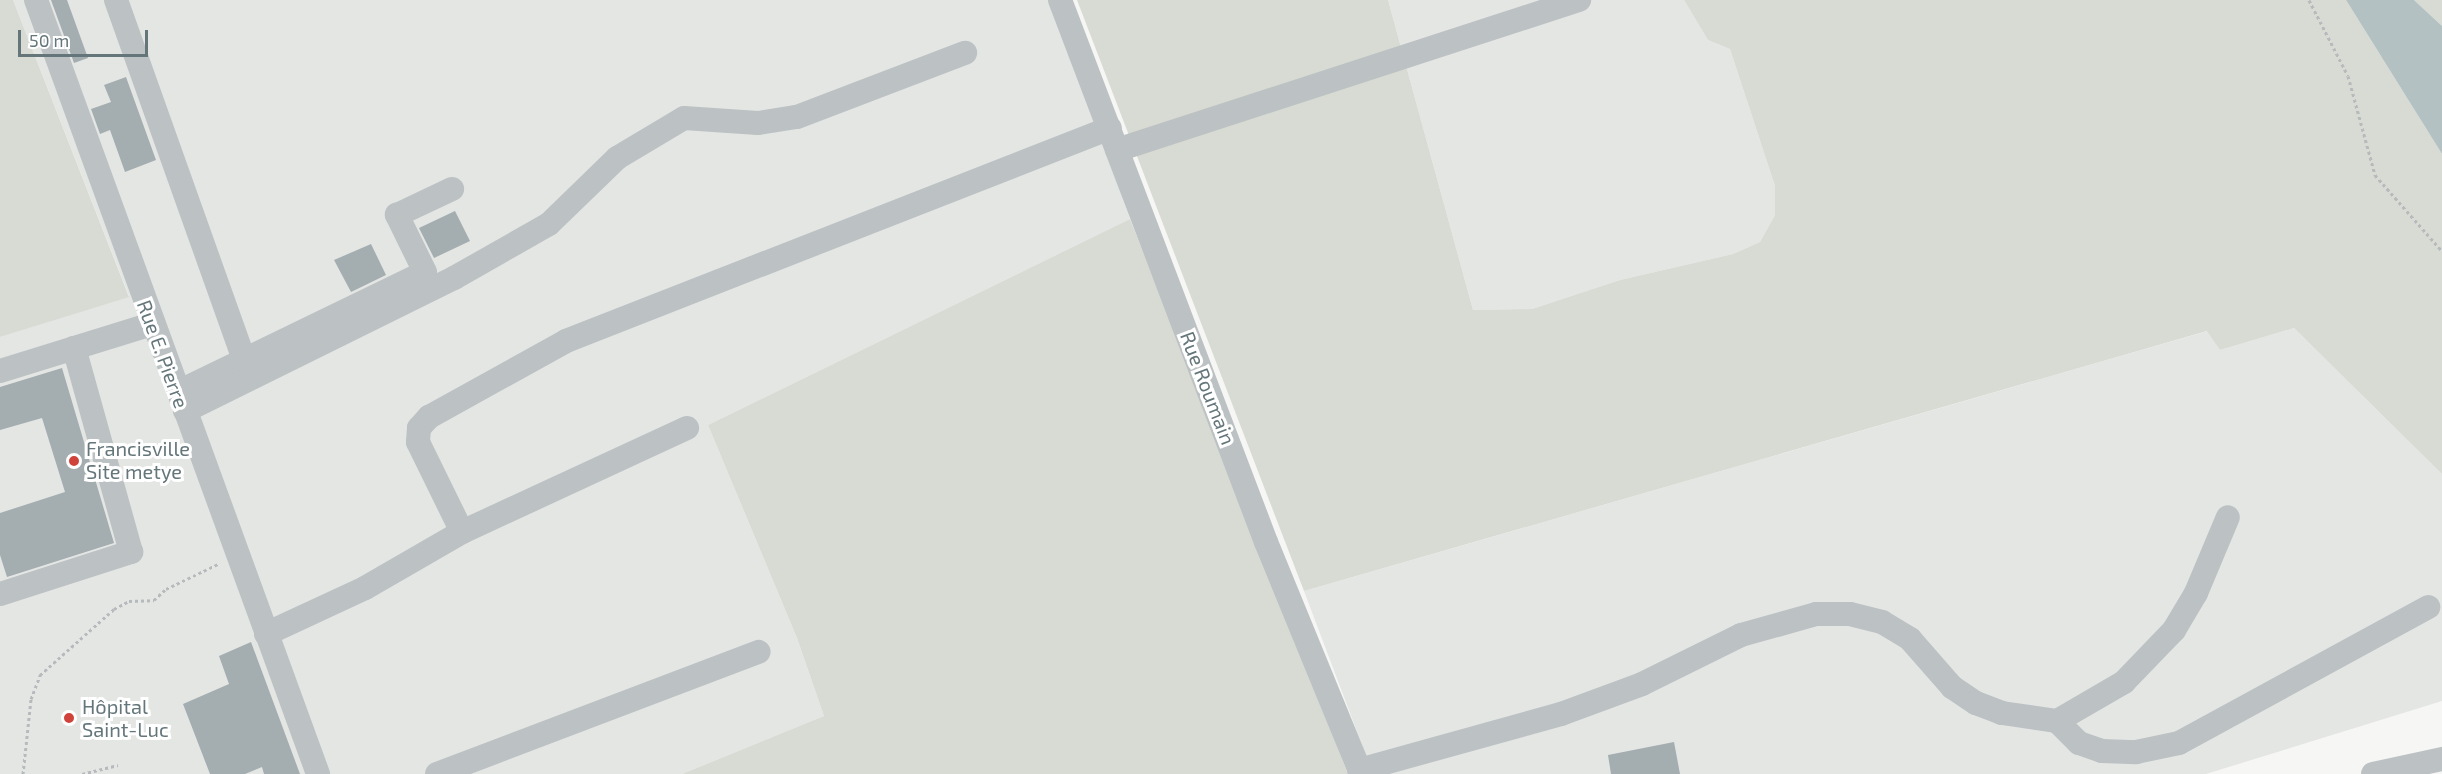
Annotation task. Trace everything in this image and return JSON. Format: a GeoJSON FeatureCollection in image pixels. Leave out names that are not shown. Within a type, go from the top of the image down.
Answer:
{"type":"FeatureCollection","features":[{"type":"Feature","properties":{"kind":"street","name":"Rue E. Pierre"},"geometry":{"type":"LineString","coordinates":[[36,0],[152,324],[318,774]]}},
{"type":"Feature","properties":{"kind":"street"},"geometry":{"type":"LineString","coordinates":[[116,0],[244,360]]}},
{"type":"Feature","properties":{"kind":"street","name":"Rue Roumain"},"geometry":{"type":"LineString","coordinates":[[1060,0],[1266,542],[1360,772]]}},
{"type":"Feature","properties":{"kind":"street"},"geometry":{"type":"LineString","coordinates":[[462,532],[418,442],[419,428],[429,417],[566,341],[1114,139],[1579,0]]}},
{"type":"Feature","properties":{"kind":"street"},"geometry":{"type":"LineString","coordinates":[[181,402],[454,278],[549,224],[617,158],[684,118],[758,123],[797,117],[965,53]]}},
{"type":"Feature","properties":{"kind":"street"},"geometry":{"type":"LineString","coordinates":[[181,402],[244,360],[425,272],[397,215],[452,189]]}},
{"type":"Feature","properties":{"kind":"street"},"geometry":{"type":"LineString","coordinates":[[0,371],[152,324]]}},
{"type":"Feature","properties":{"kind":"street"},"geometry":{"type":"LineString","coordinates":[[0,594],[131,552],[74,348]]}},
{"type":"Feature","properties":{"kind":"street"},"geometry":{"type":"LineString","coordinates":[[266,634],[365,588],[462,532],[687,428]]}},
{"type":"Feature","properties":{"kind":"street"},"geometry":{"type":"LineString","coordinates":[[2057,721],[2124,682],[2168,638],[2196,593],[2228,517]]}},
{"type":"Feature","properties":{"kind":"street"},"geometry":{"type":"LineString","coordinates":[[1360,772],[1562,714],[1642,684],[1741,635],[1816,614],[1850,614],[1881,622],[1910,639],[1952,687],[1976,703],[2002,713],[2057,721],[2079,743],[2103,751],[2136,752],[2179,743],[2428,607]]}},
{"type":"Feature","properties":{"kind":"street"},"geometry":{"type":"LineString","coordinates":[[437,774],[759,652]]}},
{"type":"Feature","properties":{"kind":"street"},"geometry":{"type":"LineString","coordinates":[[2373,774],[2442,759]]}},
{"type":"Feature","properties":{"kind":"path"},"geometry":{"type":"LineString","coordinates":[[2309,0],[2348,76],[2375,175],[2442,251]]}},
{"type":"Feature","properties":{"kind":"path"},"geometry":{"type":"LineString","coordinates":[[23,774],[31,699],[40,675],[114,609],[129,601],[154,600],[166,589],[237,555]]}},
{"type":"Feature","properties":{"kind":"path"},"geometry":{"type":"LineString","coordinates":[[82,774],[118,765]]}},
{"type":"Feature","properties":{"kind":"shaded area"},"geometry":{"type":"Polygon","coordinates":[[[0,0],[13,0],[129,297],[0,337],[0,0]]]}},
{"type":"Feature","properties":{"kind":"shaded area"},"geometry":{"type":"Polygon","coordinates":[[[13,0],[1051,0],[1130,219],[708,425],[797,638],[824,716],[682,774],[0,774],[0,337],[129,296],[13,0]]]}},
{"type":"Feature","properties":{"kind":"shaded area"},"geometry":{"type":"Polygon","coordinates":[[[1077,0],[1388,0],[1473,310],[1532,309],[1620,280],[1733,254],[1760,242],[1775,215],[1775,186],[1730,49],[1708,40],[1684,0],[2346,0],[2442,154],[2442,474],[2294,328],[2220,350],[2207,331],[1304,591],[1077,0]]]}},
{"type":"Feature","properties":{"kind":"shaded area"},"geometry":{"type":"Polygon","coordinates":[[[1388,0],[1684,0],[1708,40],[1730,49],[1775,186],[1775,215],[1760,242],[1733,254],[1620,280],[1532,309],[1473,310],[1388,0]]]}},
{"type":"Feature","properties":{"kind":"shaded area"},"geometry":{"type":"Polygon","coordinates":[[[2346,0],[2414,0],[2442,26],[2442,154],[2346,0]]]}},
{"type":"Feature","properties":{"kind":"shaded area"},"geometry":{"type":"Polygon","coordinates":[[[2414,0],[2442,0],[2442,26],[2414,0]]]}},
{"type":"Feature","properties":{"kind":"shaded area"},"geometry":{"type":"Polygon","coordinates":[[[1130,219],[1348,774],[682,774],[824,716],[797,638],[708,425],[1130,219]]]}},
{"type":"Feature","properties":{"kind":"shaded area"},"geometry":{"type":"Polygon","coordinates":[[[2294,328],[2442,474],[2442,701],[2206,774],[1373,774],[1304,591],[2208,331],[2220,350],[2294,328]]]}},
{"type":"Feature","properties":{"kind":"building"},"geometry":{"type":"Polygon","coordinates":[[[51,0],[67,0],[88,58],[74,63],[51,0]]]}},
{"type":"Feature","properties":{"kind":"building"},"geometry":{"type":"Polygon","coordinates":[[[126,77],[156,160],[125,172],[110,130],[100,134],[91,109],[111,102],[104,85],[126,77]]]}},
{"type":"Feature","properties":{"kind":"building"},"geometry":{"type":"Polygon","coordinates":[[[455,211],[470,241],[434,258],[419,228],[455,211]]]}},
{"type":"Feature","properties":{"kind":"building"},"geometry":{"type":"Polygon","coordinates":[[[371,244],[386,275],[351,292],[334,260],[371,244]]]}},
{"type":"Feature","properties":{"kind":"building","name":"Francisville Site metye"},"geometry":{"type":"Polygon","coordinates":[[[62,368],[114,543],[7,577],[0,555],[0,513],[65,492],[42,418],[0,430],[0,387],[62,368]]]}},
{"type":"Feature","properties":{"kind":"building"},"geometry":{"type":"Polygon","coordinates":[[[251,642],[300,774],[264,774],[262,767],[245,774],[210,774],[183,704],[229,684],[219,656],[251,642]]]}},
{"type":"Feature","properties":{"kind":"building"},"geometry":{"type":"Polygon","coordinates":[[[1674,742],[1680,774],[1611,774],[1608,755],[1674,742]]]}},
{"type":"Feature","properties":{"kind":"place","name":"Francisville Site metye"},"geometry":{"type":"Point","coordinates":[74,461]}},
{"type":"Feature","properties":{"kind":"place","name":"Hôpital Saint-Luc"},"geometry":{"type":"Point","coordinates":[69,718]}}]}
